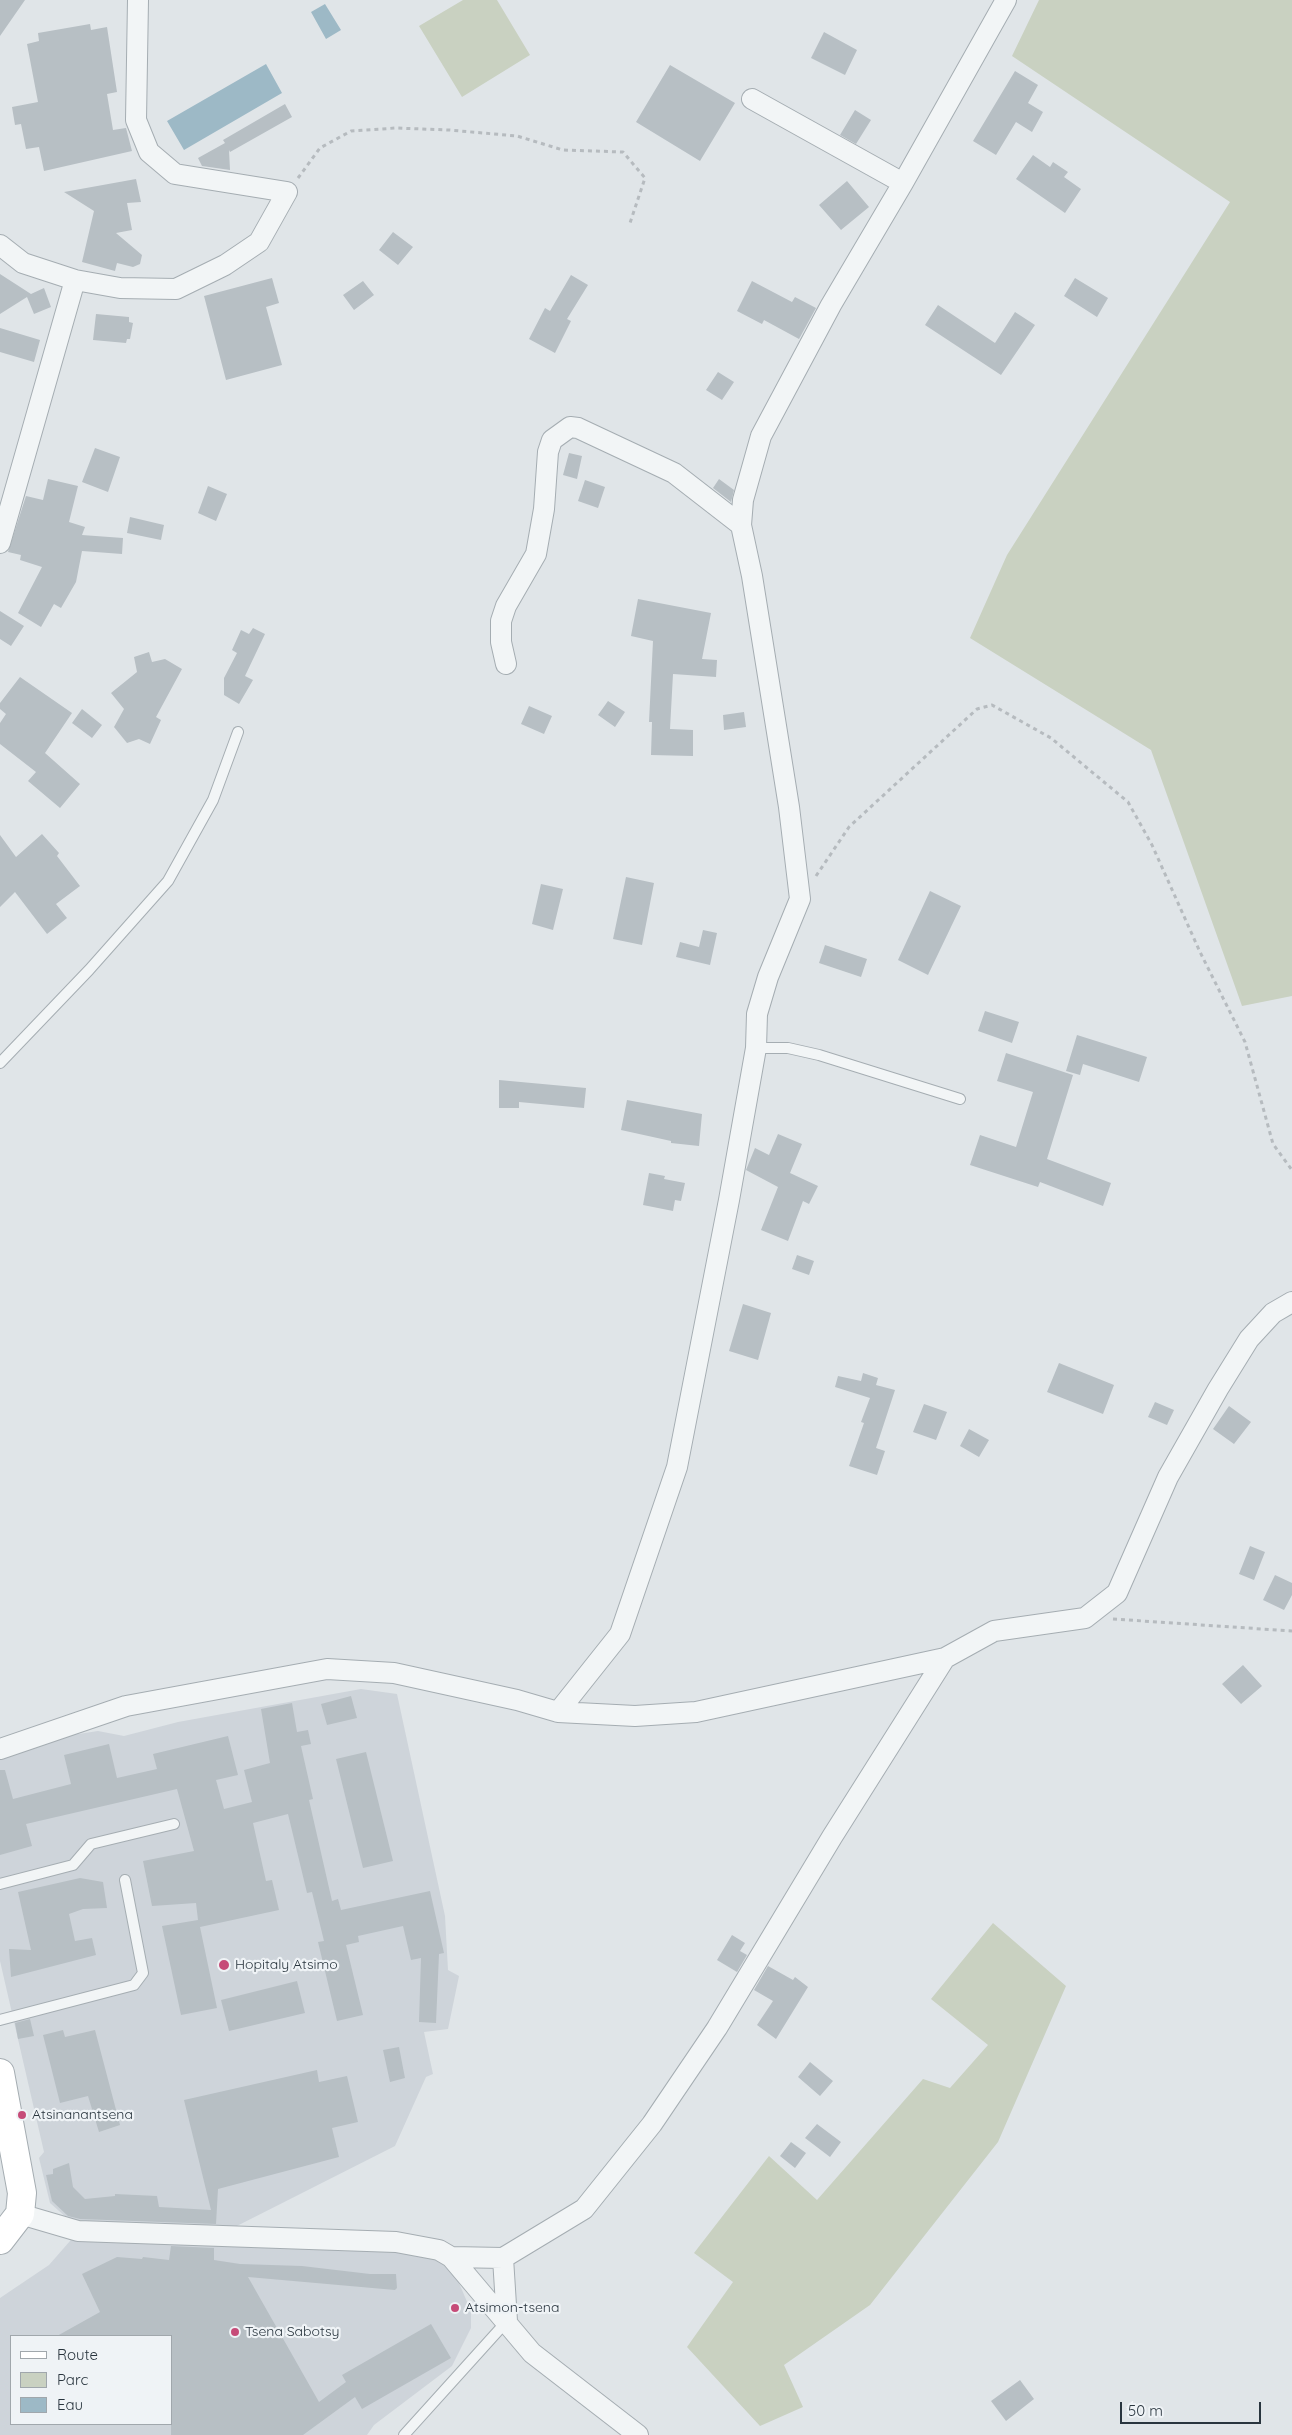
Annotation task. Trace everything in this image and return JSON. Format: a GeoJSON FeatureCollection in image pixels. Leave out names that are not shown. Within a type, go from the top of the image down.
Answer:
{"type":"FeatureCollection","features":[{"type":"Feature","properties":{"kind":"street"},"geometry":{"type":"LineString","coordinates":[[0,245],[23,263],[74,280],[120,288],[176,289],[225,265],[259,242],[287,192],[175,174],[149,152],[136,120],[138,0]]}},
{"type":"Feature","properties":{"kind":"street"},"geometry":{"type":"LineString","coordinates":[[558,1712],[620,1634],[677,1467],[729,1200],[756,1048],[757,1014],[768,977],[800,899],[777,730],[752,576],[741,525],[743,500],[761,436],[831,305],[903,184],[1006,0]]}},
{"type":"Feature","properties":{"kind":"street"},"geometry":{"type":"LineString","coordinates":[[752,99],[903,184]]}},
{"type":"Feature","properties":{"kind":"street"},"geometry":{"type":"LineString","coordinates":[[0,544],[74,280]]}},
{"type":"Feature","properties":{"kind":"street"},"geometry":{"type":"LineString","coordinates":[[506,664],[501,622],[506,606],[536,554],[544,509],[548,452],[552,440],[570,427],[578,428],[674,473],[741,525]]}},
{"type":"Feature","properties":{"kind":"street"},"geometry":{"type":"LineString","coordinates":[[0,1749],[126,1706],[327,1669],[394,1674],[517,1700],[558,1712],[635,1716],[696,1712],[945,1658],[994,1631],[1085,1618],[1117,1593],[1168,1477],[1249,1339],[1272,1314],[1292,1302]]}},
{"type":"Feature","properties":{"kind":"street"},"geometry":{"type":"LineString","coordinates":[[451,2257],[504,2258],[584,2209],[652,2124],[717,2028],[832,1837],[945,1658]]}},
{"type":"Feature","properties":{"kind":"street"},"geometry":{"type":"LineString","coordinates":[[0,2072],[22,2193],[20,2214],[0,2240]]}},
{"type":"Feature","properties":{"kind":"street"},"geometry":{"type":"LineString","coordinates":[[20,2214],[78,2231],[396,2242],[439,2250],[451,2257],[507,2321],[532,2353],[638,2435]]}},
{"type":"Feature","properties":{"kind":"street"},"geometry":{"type":"LineString","coordinates":[[504,2258],[507,2321]]}},
{"type":"Feature","properties":{"kind":"lane"},"geometry":{"type":"LineString","coordinates":[[0,1062],[89,970],[168,881],[213,800],[238,732]]}},
{"type":"Feature","properties":{"kind":"lane"},"geometry":{"type":"LineString","coordinates":[[756,1048],[788,1048],[819,1055],[960,1099]]}},
{"type":"Feature","properties":{"kind":"lane"},"geometry":{"type":"LineString","coordinates":[[0,1884],[74,1865],[91,1844],[174,1824]]}},
{"type":"Feature","properties":{"kind":"lane"},"geometry":{"type":"LineString","coordinates":[[0,2020],[134,1986],[143,1973],[125,1880]]}},
{"type":"Feature","properties":{"kind":"lane"},"geometry":{"type":"LineString","coordinates":[[404,2435],[507,2321]]}},
{"type":"Feature","properties":{"kind":"path"},"geometry":{"type":"LineString","coordinates":[[287,192],[320,148],[351,131],[396,128],[517,136],[563,150],[623,152],[645,178],[630,222]]}},
{"type":"Feature","properties":{"kind":"path"},"geometry":{"type":"LineString","coordinates":[[800,899],[849,827],[976,709],[992,706],[1051,738],[1128,802],[1152,845],[1200,952],[1245,1042],[1273,1144],[1292,1170]]}},
{"type":"Feature","properties":{"kind":"path"},"geometry":{"type":"LineString","coordinates":[[1085,1618],[1292,1631]]}},
{"type":"Feature","properties":{"kind":"shaded area","name":"Hopitaly Atsimo"},"geometry":{"type":"Polygon","coordinates":[[[361,1689],[397,1694],[445,1916],[448,1970],[459,1976],[448,2029],[424,2032],[433,2074],[426,2077],[395,2146],[223,2233],[76,2226],[50,2203],[39,2158],[44,2152],[0,1961],[0,1756],[39,1740],[98,1731],[124,1736],[178,1722],[361,1689]]]}},
{"type":"Feature","properties":{"kind":"shaded area","name":"Tsena Sabotsy"},"geometry":{"type":"Polygon","coordinates":[[[77,2233],[429,2251],[450,2262],[471,2311],[471,2328],[452,2366],[374,2425],[367,2435],[0,2435],[0,2298],[49,2265],[77,2233]]]}},
{"type":"Feature","properties":{"kind":"green space"},"geometry":{"type":"Polygon","coordinates":[[[463,0],[497,0],[530,55],[462,97],[419,26],[463,0]]]}},
{"type":"Feature","properties":{"kind":"green space"},"geometry":{"type":"Polygon","coordinates":[[[1039,0],[1292,0],[1292,996],[1242,1006],[1151,750],[970,638],[1007,555],[1230,202],[1012,56],[1039,0]]]}},
{"type":"Feature","properties":{"kind":"green space"},"geometry":{"type":"Polygon","coordinates":[[[993,1923],[1066,1986],[998,2142],[870,2305],[784,2365],[803,2407],[760,2426],[687,2347],[733,2282],[694,2253],[769,2156],[817,2200],[923,2079],[950,2088],[988,2045],[931,1999],[993,1923]]]}},
{"type":"Feature","properties":{"kind":"water"},"geometry":{"type":"Polygon","coordinates":[[[325,4],[341,30],[326,39],[311,12],[325,4]]]}},
{"type":"Feature","properties":{"kind":"water"},"geometry":{"type":"Polygon","coordinates":[[[266,64],[282,93],[184,150],[167,121],[266,64]]]}},
{"type":"Feature","properties":{"kind":"building"},"geometry":{"type":"Polygon","coordinates":[[[0,0],[25,0],[0,36],[0,0]]]}},
{"type":"Feature","properties":{"kind":"building"},"geometry":{"type":"Polygon","coordinates":[[[90,24],[91,30],[107,27],[117,92],[107,94],[113,130],[126,128],[132,151],[44,171],[39,147],[26,149],[21,124],[15,125],[12,107],[38,102],[27,44],[39,41],[38,33],[90,24]]]}},
{"type":"Feature","properties":{"kind":"building"},"geometry":{"type":"Polygon","coordinates":[[[824,32],[857,50],[845,75],[811,58],[824,32]]]}},
{"type":"Feature","properties":{"kind":"building"},"geometry":{"type":"Polygon","coordinates":[[[670,65],[735,103],[700,161],[636,122],[670,65]]]}},
{"type":"Feature","properties":{"kind":"building"},"geometry":{"type":"Polygon","coordinates":[[[1015,71],[1038,85],[1028,103],[1043,112],[1032,132],[1016,122],[996,155],[973,141],[1015,71]]]}},
{"type":"Feature","properties":{"kind":"building"},"geometry":{"type":"Polygon","coordinates":[[[285,104],[292,117],[230,152],[229,150],[230,170],[202,166],[198,158],[225,143],[223,140],[285,104]]]}},
{"type":"Feature","properties":{"kind":"building"},"geometry":{"type":"Polygon","coordinates":[[[855,110],[871,120],[856,144],[840,135],[855,110]]]}},
{"type":"Feature","properties":{"kind":"building"},"geometry":{"type":"Polygon","coordinates":[[[1033,155],[1050,167],[1053,162],[1068,172],[1064,177],[1081,189],[1065,213],[1016,179],[1033,155]]]}},
{"type":"Feature","properties":{"kind":"building"},"geometry":{"type":"Polygon","coordinates":[[[136,179],[141,202],[127,203],[132,230],[116,233],[142,255],[140,264],[133,267],[117,263],[115,271],[82,262],[94,211],[64,192],[136,179]]]}},
{"type":"Feature","properties":{"kind":"building"},"geometry":{"type":"Polygon","coordinates":[[[847,181],[869,207],[841,230],[819,205],[847,181]]]}},
{"type":"Feature","properties":{"kind":"building"},"geometry":{"type":"Polygon","coordinates":[[[393,232],[413,247],[398,265],[379,250],[393,232]]]}},
{"type":"Feature","properties":{"kind":"building"},"geometry":{"type":"Polygon","coordinates":[[[0,274],[31,294],[44,288],[51,307],[34,314],[27,297],[0,314],[0,274]]]}},
{"type":"Feature","properties":{"kind":"building"},"geometry":{"type":"Polygon","coordinates":[[[571,275],[588,285],[567,319],[571,321],[555,353],[529,339],[545,308],[550,311],[571,275]]]}},
{"type":"Feature","properties":{"kind":"building"},"geometry":{"type":"Polygon","coordinates":[[[272,278],[279,303],[266,307],[282,365],[226,380],[204,296],[272,278]]]}},
{"type":"Feature","properties":{"kind":"building"},"geometry":{"type":"Polygon","coordinates":[[[1075,278],[1108,298],[1097,317],[1064,296],[1075,278]]]}},
{"type":"Feature","properties":{"kind":"building"},"geometry":{"type":"Polygon","coordinates":[[[363,281],[374,295],[354,310],[343,295],[363,281]]]}},
{"type":"Feature","properties":{"kind":"building"},"geometry":{"type":"Polygon","coordinates":[[[752,281],[792,302],[795,297],[816,308],[799,339],[764,320],[762,324],[737,311],[752,281]]]}},
{"type":"Feature","properties":{"kind":"building"},"geometry":{"type":"Polygon","coordinates":[[[938,305],[995,343],[1015,312],[1035,325],[1001,375],[925,325],[938,305]]]}},
{"type":"Feature","properties":{"kind":"building"},"geometry":{"type":"Polygon","coordinates":[[[96,314],[129,317],[129,322],[133,323],[130,339],[127,339],[126,343],[93,340],[96,314]]]}},
{"type":"Feature","properties":{"kind":"building"},"geometry":{"type":"Polygon","coordinates":[[[0,328],[40,340],[34,362],[0,352],[0,328]]]}},
{"type":"Feature","properties":{"kind":"building"},"geometry":{"type":"Polygon","coordinates":[[[718,372],[734,382],[722,400],[706,390],[718,372]]]}},
{"type":"Feature","properties":{"kind":"building"},"geometry":{"type":"Polygon","coordinates":[[[95,448],[120,457],[108,492],[82,482],[95,448]]]}},
{"type":"Feature","properties":{"kind":"building"},"geometry":{"type":"Polygon","coordinates":[[[569,453],[582,456],[577,479],[563,475],[569,453]]]}},
{"type":"Feature","properties":{"kind":"building"},"geometry":{"type":"Polygon","coordinates":[[[48,479],[78,486],[69,522],[85,527],[82,535],[123,538],[122,554],[82,551],[76,582],[61,608],[54,604],[41,627],[18,613],[42,567],[20,560],[21,555],[8,552],[26,496],[43,500],[48,479]]]}},
{"type":"Feature","properties":{"kind":"building"},"geometry":{"type":"Polygon","coordinates":[[[719,479],[734,490],[731,502],[713,488],[719,479]]]}},
{"type":"Feature","properties":{"kind":"building"},"geometry":{"type":"Polygon","coordinates":[[[585,480],[605,487],[598,508],[578,501],[585,480]]]}},
{"type":"Feature","properties":{"kind":"building"},"geometry":{"type":"Polygon","coordinates":[[[208,486],[227,494],[216,521],[198,513],[208,486]]]}},
{"type":"Feature","properties":{"kind":"building"},"geometry":{"type":"Polygon","coordinates":[[[130,517],[164,525],[161,540],[127,533],[130,517]]]}},
{"type":"Feature","properties":{"kind":"building"},"geometry":{"type":"Polygon","coordinates":[[[638,599],[711,613],[702,659],[717,660],[716,677],[673,674],[670,729],[693,730],[693,756],[651,755],[652,722],[649,722],[653,641],[631,636],[638,599]]]}},
{"type":"Feature","properties":{"kind":"building"},"geometry":{"type":"Polygon","coordinates":[[[0,611],[24,626],[11,646],[0,639],[0,611]]]}},
{"type":"Feature","properties":{"kind":"building"},"geometry":{"type":"Polygon","coordinates":[[[253,628],[265,634],[245,676],[253,680],[239,704],[224,695],[224,678],[237,653],[232,650],[241,630],[249,634],[253,628]]]}},
{"type":"Feature","properties":{"kind":"building"},"geometry":{"type":"Polygon","coordinates":[[[149,652],[152,662],[165,659],[182,669],[156,717],[161,720],[150,744],[139,739],[127,743],[114,727],[124,709],[111,693],[137,672],[134,657],[149,652]]]}},
{"type":"Feature","properties":{"kind":"building"},"geometry":{"type":"Polygon","coordinates":[[[20,677],[72,713],[45,753],[80,784],[60,808],[28,781],[36,772],[0,744],[0,723],[6,714],[0,709],[0,703],[20,677]]]}},
{"type":"Feature","properties":{"kind":"building"},"geometry":{"type":"Polygon","coordinates":[[[608,701],[625,712],[615,727],[598,715],[608,701]]]}},
{"type":"Feature","properties":{"kind":"building"},"geometry":{"type":"Polygon","coordinates":[[[529,706],[552,716],[544,734],[521,724],[529,706]]]}},
{"type":"Feature","properties":{"kind":"building"},"geometry":{"type":"Polygon","coordinates":[[[82,709],[102,725],[92,738],[72,723],[82,709]]]}},
{"type":"Feature","properties":{"kind":"building"},"geometry":{"type":"Polygon","coordinates":[[[744,712],[746,727],[724,730],[723,715],[744,712]]]}},
{"type":"Feature","properties":{"kind":"building"},"geometry":{"type":"Polygon","coordinates":[[[42,834],[59,853],[57,856],[80,886],[56,904],[67,918],[47,934],[15,892],[0,907],[0,835],[16,857],[42,834]]]}},
{"type":"Feature","properties":{"kind":"building"},"geometry":{"type":"Polygon","coordinates":[[[626,877],[654,883],[642,945],[613,939],[626,877]]]}},
{"type":"Feature","properties":{"kind":"building"},"geometry":{"type":"Polygon","coordinates":[[[541,884],[563,889],[553,930],[532,924],[541,884]]]}},
{"type":"Feature","properties":{"kind":"building"},"geometry":{"type":"Polygon","coordinates":[[[930,891],[961,906],[928,975],[898,960],[930,891]]]}},
{"type":"Feature","properties":{"kind":"building"},"geometry":{"type":"Polygon","coordinates":[[[703,930],[717,933],[710,965],[676,957],[680,942],[699,947],[703,930]]]}},
{"type":"Feature","properties":{"kind":"building"},"geometry":{"type":"Polygon","coordinates":[[[825,945],[867,959],[861,977],[819,963],[825,945]]]}},
{"type":"Feature","properties":{"kind":"building"},"geometry":{"type":"Polygon","coordinates":[[[985,1011],[1019,1022],[1012,1043],[978,1031],[985,1011]]]}},
{"type":"Feature","properties":{"kind":"building"},"geometry":{"type":"Polygon","coordinates":[[[1077,1035],[1147,1057],[1139,1082],[1083,1064],[1080,1075],[1066,1071],[1077,1035]]]}},
{"type":"Feature","properties":{"kind":"building"},"geometry":{"type":"Polygon","coordinates":[[[1006,1053],[1073,1075],[1047,1159],[1111,1183],[1103,1206],[1040,1182],[1038,1187],[970,1165],[980,1135],[1016,1147],[1033,1092],[997,1081],[1006,1053]]]}},
{"type":"Feature","properties":{"kind":"building"},"geometry":{"type":"Polygon","coordinates":[[[499,1080],[586,1088],[584,1108],[519,1102],[519,1108],[499,1108],[499,1080]]]}},
{"type":"Feature","properties":{"kind":"building"},"geometry":{"type":"Polygon","coordinates":[[[627,1100],[702,1114],[699,1146],[671,1143],[671,1141],[621,1130],[627,1100]]]}},
{"type":"Feature","properties":{"kind":"building"},"geometry":{"type":"Polygon","coordinates":[[[778,1134],[802,1144],[790,1173],[818,1186],[809,1204],[803,1201],[788,1241],[761,1230],[778,1187],[746,1170],[755,1148],[769,1155],[778,1134]]]}},
{"type":"Feature","properties":{"kind":"building"},"geometry":{"type":"Polygon","coordinates":[[[649,1173],[665,1176],[664,1179],[685,1183],[681,1201],[675,1200],[673,1211],[643,1205],[649,1173]]]}},
{"type":"Feature","properties":{"kind":"building"},"geometry":{"type":"Polygon","coordinates":[[[797,1255],[814,1261],[809,1275],[792,1269],[797,1255]]]}},
{"type":"Feature","properties":{"kind":"building"},"geometry":{"type":"Polygon","coordinates":[[[743,1304],[771,1313],[758,1360],[729,1351],[743,1304]]]}},
{"type":"Feature","properties":{"kind":"building"},"geometry":{"type":"Polygon","coordinates":[[[1059,1363],[1114,1385],[1103,1414],[1047,1392],[1059,1363]]]}},
{"type":"Feature","properties":{"kind":"building"},"geometry":{"type":"Polygon","coordinates":[[[863,1373],[878,1378],[876,1385],[895,1390],[876,1448],[885,1451],[877,1475],[849,1466],[864,1423],[861,1422],[870,1398],[835,1387],[838,1376],[861,1381],[863,1373]]]}},
{"type":"Feature","properties":{"kind":"building"},"geometry":{"type":"Polygon","coordinates":[[[1155,1402],[1174,1410],[1167,1425],[1148,1417],[1155,1402]]]}},
{"type":"Feature","properties":{"kind":"building"},"geometry":{"type":"Polygon","coordinates":[[[924,1404],[947,1412],[936,1440],[913,1432],[924,1404]]]}},
{"type":"Feature","properties":{"kind":"building"},"geometry":{"type":"Polygon","coordinates":[[[1229,1406],[1251,1422],[1234,1444],[1213,1429],[1229,1406]]]}},
{"type":"Feature","properties":{"kind":"building"},"geometry":{"type":"Polygon","coordinates":[[[969,1429],[989,1440],[979,1457],[960,1446],[969,1429]]]}},
{"type":"Feature","properties":{"kind":"building"},"geometry":{"type":"Polygon","coordinates":[[[1250,1546],[1265,1552],[1254,1580],[1239,1574],[1250,1546]]]}},
{"type":"Feature","properties":{"kind":"building"},"geometry":{"type":"Polygon","coordinates":[[[1275,1575],[1292,1583],[1292,1595],[1284,1610],[1263,1600],[1275,1575]]]}},
{"type":"Feature","properties":{"kind":"building"},"geometry":{"type":"Polygon","coordinates":[[[1243,1665],[1262,1686],[1241,1704],[1222,1684],[1243,1665]]]}},
{"type":"Feature","properties":{"kind":"building"},"geometry":{"type":"Polygon","coordinates":[[[351,1696],[357,1718],[327,1725],[321,1704],[351,1696]]]}},
{"type":"Feature","properties":{"kind":"building"},"geometry":{"type":"Polygon","coordinates":[[[292,1703],[297,1732],[308,1730],[311,1744],[301,1746],[313,1799],[309,1800],[332,1901],[338,1899],[341,1910],[430,1891],[444,1953],[439,1954],[436,2023],[419,2022],[421,1958],[411,1960],[403,1926],[358,1936],[359,1942],[346,1945],[363,2015],[337,2021],[318,1942],[324,1941],[312,1892],[307,1893],[288,1814],[253,1823],[266,1881],[272,1880],[279,1910],[200,1927],[217,2008],[181,2015],[162,1926],[198,1920],[196,1903],[152,1906],[143,1861],[194,1851],[177,1789],[26,1824],[32,1846],[0,1855],[0,1770],[5,1770],[13,1799],[71,1784],[64,1755],[109,1744],[117,1778],[157,1769],[153,1754],[228,1736],[238,1775],[216,1780],[224,1809],[252,1802],[244,1770],[270,1763],[261,1709],[292,1703]]]}},
{"type":"Feature","properties":{"kind":"building"},"geometry":{"type":"Polygon","coordinates":[[[366,1752],[393,1861],[363,1868],[336,1759],[366,1752]]]}},
{"type":"Feature","properties":{"kind":"building"},"geometry":{"type":"Polygon","coordinates":[[[80,1878],[103,1882],[107,1908],[83,1909],[69,1914],[75,1941],[92,1938],[96,1955],[11,1977],[9,1949],[31,1950],[18,1892],[80,1878]]]}},
{"type":"Feature","properties":{"kind":"building"},"geometry":{"type":"Polygon","coordinates":[[[732,1935],[745,1943],[740,1951],[747,1955],[737,1972],[717,1960],[732,1935]]]}},
{"type":"Feature","properties":{"kind":"building"},"geometry":{"type":"Polygon","coordinates":[[[768,1966],[793,1980],[795,1977],[808,1987],[776,2039],[757,2025],[773,2001],[754,1990],[768,1966]]]}},
{"type":"Feature","properties":{"kind":"building"},"geometry":{"type":"Polygon","coordinates":[[[297,1981],[305,2013],[229,2031],[221,2000],[297,1981]]]}},
{"type":"Feature","properties":{"kind":"building"},"geometry":{"type":"Polygon","coordinates":[[[30,2019],[34,2036],[18,2039],[15,2023],[30,2019]]]}},
{"type":"Feature","properties":{"kind":"building"},"geometry":{"type":"Polygon","coordinates":[[[63,2030],[65,2037],[95,2030],[120,2125],[99,2132],[88,2096],[60,2103],[43,2035],[63,2030]]]}},
{"type":"Feature","properties":{"kind":"building"},"geometry":{"type":"Polygon","coordinates":[[[399,2047],[405,2078],[390,2082],[383,2050],[399,2047]]]}},
{"type":"Feature","properties":{"kind":"building"},"geometry":{"type":"Polygon","coordinates":[[[810,2062],[833,2081],[820,2096],[798,2077],[810,2062]]]}},
{"type":"Feature","properties":{"kind":"building"},"geometry":{"type":"Polygon","coordinates":[[[317,2070],[319,2082],[347,2076],[358,2122],[332,2128],[339,2157],[218,2189],[216,2224],[80,2219],[68,2216],[52,2201],[46,2175],[53,2174],[53,2169],[69,2163],[73,2187],[85,2199],[115,2196],[115,2194],[157,2196],[159,2207],[211,2210],[184,2100],[317,2070]]]}},
{"type":"Feature","properties":{"kind":"building"},"geometry":{"type":"Polygon","coordinates":[[[817,2124],[841,2142],[830,2157],[805,2138],[817,2124]]]}},
{"type":"Feature","properties":{"kind":"building"},"geometry":{"type":"Polygon","coordinates":[[[791,2142],[806,2153],[795,2168],[780,2156],[791,2142]]]}},
{"type":"Feature","properties":{"kind":"building"},"geometry":{"type":"Polygon","coordinates":[[[171,2246],[214,2248],[214,2260],[240,2264],[302,2266],[370,2274],[396,2274],[397,2288],[395,2290],[248,2277],[319,2402],[346,2382],[342,2375],[431,2324],[451,2358],[362,2409],[355,2397],[303,2435],[171,2435],[172,2335],[59,2335],[100,2312],[82,2274],[117,2257],[169,2260],[171,2246]]]}},
{"type":"Feature","properties":{"kind":"building"},"geometry":{"type":"Polygon","coordinates":[[[1020,2380],[1034,2399],[1006,2421],[991,2401],[1020,2380]]]}},
{"type":"Feature","properties":{"kind":"place","name":"Hopitaly Atsimo"},"geometry":{"type":"Point","coordinates":[224,1965]}},
{"type":"Feature","properties":{"kind":"place","name":"Atsinanantsena"},"geometry":{"type":"Point","coordinates":[22,2115]}},
{"type":"Feature","properties":{"kind":"place","name":"Atsimon-tsena"},"geometry":{"type":"Point","coordinates":[455,2308]}},
{"type":"Feature","properties":{"kind":"place","name":"Tsena Sabotsy"},"geometry":{"type":"Point","coordinates":[235,2332]}}]}
